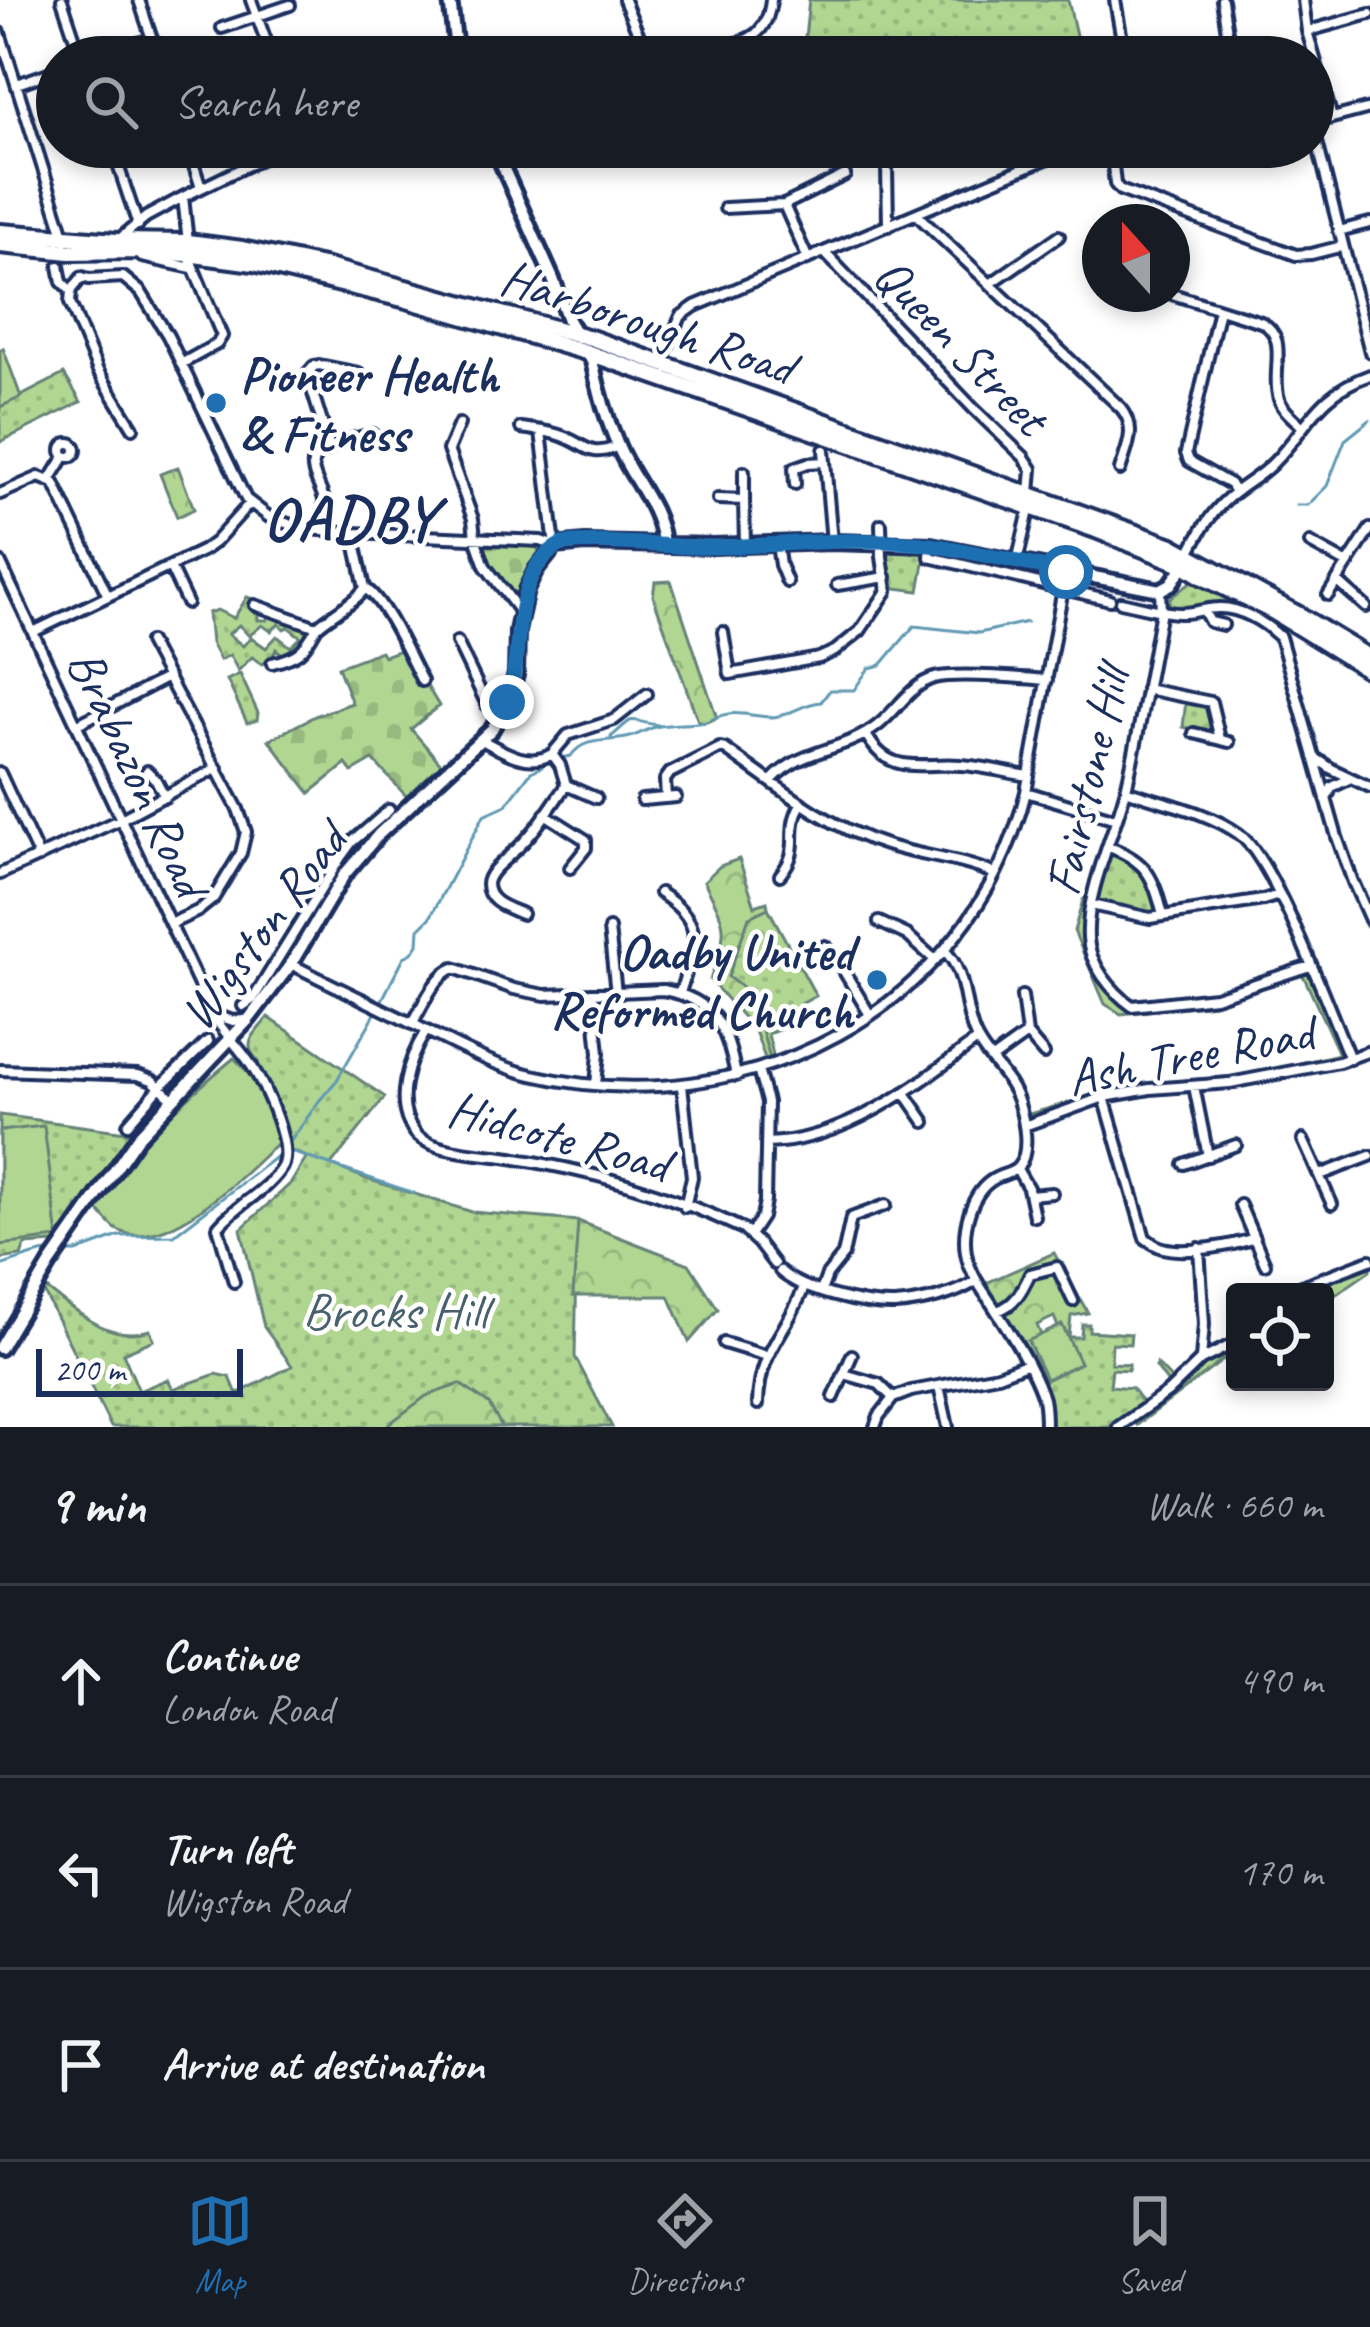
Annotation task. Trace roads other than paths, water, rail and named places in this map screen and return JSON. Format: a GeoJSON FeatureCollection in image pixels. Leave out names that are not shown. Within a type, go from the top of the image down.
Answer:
{"type":"FeatureCollection","features":[{"type":"Feature","properties":{"kind":"highway"},"geometry":{"type":"LineString","coordinates":[[0,239],[73,259]]}},
{"type":"Feature","properties":{"kind":"highway","name":"Harborough Road"},"geometry":{"type":"LineString","coordinates":[[581,342],[474,305],[292,259],[190,254],[132,251],[125,246],[74,245],[73,259],[117,241],[190,254],[288,269],[501,331],[581,342]]}},
{"type":"Feature","properties":{"kind":"highway"},"geometry":{"type":"LineString","coordinates":[[432,294],[501,322],[501,331]]}},
{"type":"Feature","properties":{"kind":"highway"},"geometry":{"type":"LineString","coordinates":[[581,342],[656,369]]}},
{"type":"Feature","properties":{"kind":"highway","name":"Harborough Road"},"geometry":{"type":"LineString","coordinates":[[656,369],[1186,560]]}},
{"type":"Feature","properties":{"kind":"highway","name":"Harborough Road"},"geometry":{"type":"LineString","coordinates":[[656,369],[743,405],[1030,500],[1101,518],[1170,545],[1186,560]]}},
{"type":"Feature","properties":{"kind":"highway"},"geometry":{"type":"LineString","coordinates":[[1186,560],[1199,566],[1201,575],[1274,612],[1370,671]]}},
{"type":"Feature","properties":{"kind":"highway"},"geometry":{"type":"LineString","coordinates":[[1186,560],[1278,604],[1370,658]]}},
{"type":"Feature","properties":{"kind":"main road"},"geometry":{"type":"LineString","coordinates":[[450,0],[454,36]]}},
{"type":"Feature","properties":{"kind":"main road"},"geometry":{"type":"LineString","coordinates":[[503,168],[592,361],[618,446],[657,514],[663,543]]}},
{"type":"Feature","properties":{"kind":"main road"},"geometry":{"type":"LineString","coordinates":[[555,546],[931,545],[1160,590],[1171,584],[1186,560]]}},
{"type":"Feature","properties":{"kind":"main road","name":"Wigston Road"},"geometry":{"type":"LineString","coordinates":[[0,1348],[40,1279],[137,1138],[249,1019],[291,964],[316,908],[375,830],[482,740],[501,714],[516,675],[520,612],[536,570],[555,546]]}},
{"type":"Feature","properties":{"kind":"street"},"geometry":{"type":"LineString","coordinates":[[62,0],[74,36]]}},
{"type":"Feature","properties":{"kind":"street"},"geometry":{"type":"LineString","coordinates":[[139,0],[151,36]]}},
{"type":"Feature","properties":{"kind":"street"},"geometry":{"type":"LineString","coordinates":[[251,0],[264,36]]}},
{"type":"Feature","properties":{"kind":"street"},"geometry":{"type":"LineString","coordinates":[[624,0],[639,36]]}},
{"type":"Feature","properties":{"kind":"street"},"geometry":{"type":"LineString","coordinates":[[752,36],[761,32],[769,17],[771,0]]}},
{"type":"Feature","properties":{"kind":"street"},"geometry":{"type":"LineString","coordinates":[[1115,0],[1121,36]]}},
{"type":"Feature","properties":{"kind":"street"},"geometry":{"type":"LineString","coordinates":[[1222,0],[1228,36]]}},
{"type":"Feature","properties":{"kind":"street"},"geometry":{"type":"LineString","coordinates":[[1303,0],[1308,36]]}},
{"type":"Feature","properties":{"kind":"street"},"geometry":{"type":"LineString","coordinates":[[222,28],[290,4]]}},
{"type":"Feature","properties":{"kind":"street"},"geometry":{"type":"LineString","coordinates":[[1307,31],[1370,14]]}},
{"type":"Feature","properties":{"kind":"street"},"geometry":{"type":"LineString","coordinates":[[0,33],[36,145]]}},
{"type":"Feature","properties":{"kind":"street"},"geometry":{"type":"LineString","coordinates":[[16,84],[36,77]]}},
{"type":"Feature","properties":{"kind":"street"},"geometry":{"type":"LineString","coordinates":[[1334,117],[1370,108]]}},
{"type":"Feature","properties":{"kind":"street"},"geometry":{"type":"LineString","coordinates":[[43,168],[73,259],[89,279],[123,278],[134,284],[181,364],[243,494],[269,517],[323,530],[542,541],[555,546],[541,431]]}},
{"type":"Feature","properties":{"kind":"street"},"geometry":{"type":"LineString","coordinates":[[119,168],[138,225]]}},
{"type":"Feature","properties":{"kind":"street"},"geometry":{"type":"LineString","coordinates":[[195,168],[201,188]]}},
{"type":"Feature","properties":{"kind":"street"},"geometry":{"type":"LineString","coordinates":[[117,241],[183,196],[242,168]]}},
{"type":"Feature","properties":{"kind":"street"},"geometry":{"type":"LineString","coordinates":[[887,168],[888,226]]}},
{"type":"Feature","properties":{"kind":"street"},"geometry":{"type":"LineString","coordinates":[[656,369],[685,312],[1025,168]]}},
{"type":"Feature","properties":{"kind":"street"},"geometry":{"type":"LineString","coordinates":[[1113,168],[1114,184],[1120,190],[1296,255],[1343,246]]}},
{"type":"Feature","properties":{"kind":"street"},"geometry":{"type":"LineString","coordinates":[[1324,168],[1370,352]]}},
{"type":"Feature","properties":{"kind":"street"},"geometry":{"type":"LineString","coordinates":[[725,208],[784,205],[845,175]]}},
{"type":"Feature","properties":{"kind":"street"},"geometry":{"type":"LineString","coordinates":[[181,364],[217,344],[222,336],[190,254],[183,196]]}},
{"type":"Feature","properties":{"kind":"street"},"geometry":{"type":"LineString","coordinates":[[784,205],[808,259]]}},
{"type":"Feature","properties":{"kind":"street"},"geometry":{"type":"LineString","coordinates":[[916,214],[1127,416],[1131,436],[1120,470]]}},
{"type":"Feature","properties":{"kind":"street"},"geometry":{"type":"LineString","coordinates":[[1339,231],[1370,223]]}},
{"type":"Feature","properties":{"kind":"street"},"geometry":{"type":"LineString","coordinates":[[990,284],[1059,236]]}},
{"type":"Feature","properties":{"kind":"street","name":"Queen Street"},"geometry":{"type":"LineString","coordinates":[[824,252],[1024,457],[1032,470],[1017,562]]}},
{"type":"Feature","properties":{"kind":"street"},"geometry":{"type":"LineString","coordinates":[[73,259],[70,303],[98,371],[133,428]]}},
{"type":"Feature","properties":{"kind":"street"},"geometry":{"type":"LineString","coordinates":[[59,266],[62,283],[71,291]]}},
{"type":"Feature","properties":{"kind":"street"},"geometry":{"type":"LineString","coordinates":[[1190,299],[1261,322],[1275,332],[1278,395],[1282,407],[1302,426]]}},
{"type":"Feature","properties":{"kind":"street"},"geometry":{"type":"LineString","coordinates":[[1219,308],[1186,453],[1189,461],[1230,484],[1235,492]]}},
{"type":"Feature","properties":{"kind":"street"},"geometry":{"type":"LineString","coordinates":[[330,448],[307,374],[319,364],[359,374]]}},
{"type":"Feature","properties":{"kind":"street"},"geometry":{"type":"LineString","coordinates":[[1186,560],[1216,509],[1264,472],[1329,397],[1370,375]]}},
{"type":"Feature","properties":{"kind":"street"},"geometry":{"type":"LineString","coordinates":[[459,424],[448,450],[473,519],[475,538],[489,575],[520,612]]}},
{"type":"Feature","properties":{"kind":"street"},"geometry":{"type":"LineString","coordinates":[[521,428],[567,438],[595,452],[618,446]]}},
{"type":"Feature","properties":{"kind":"street"},"geometry":{"type":"LineString","coordinates":[[323,530],[324,504],[312,465],[317,455],[373,434]]}},
{"type":"Feature","properties":{"kind":"street"},"geometry":{"type":"LineString","coordinates":[[824,450],[832,542]]}},
{"type":"Feature","properties":{"kind":"street"},"geometry":{"type":"LineString","coordinates":[[50,480],[65,455]]}},
{"type":"Feature","properties":{"kind":"street"},"geometry":{"type":"LineString","coordinates":[[795,484],[794,468],[825,462]]}},
{"type":"Feature","properties":{"kind":"street"},"geometry":{"type":"LineString","coordinates":[[744,472],[745,545]]}},
{"type":"Feature","properties":{"kind":"street"},"geometry":{"type":"LineString","coordinates":[[0,494],[32,478],[50,480],[108,596]]}},
{"type":"Feature","properties":{"kind":"street"},"geometry":{"type":"LineString","coordinates":[[718,499],[744,500]]}},
{"type":"Feature","properties":{"kind":"street"},"geometry":{"type":"LineString","coordinates":[[33,632],[215,542],[250,503]]}},
{"type":"Feature","properties":{"kind":"street"},"geometry":{"type":"LineString","coordinates":[[723,632],[730,674],[819,658],[848,643],[870,620],[887,591],[881,524]]}},
{"type":"Feature","properties":{"kind":"street"},"geometry":{"type":"LineString","coordinates":[[353,532],[365,588],[388,616],[422,681]]}},
{"type":"Feature","properties":{"kind":"street"},"geometry":{"type":"LineString","coordinates":[[1328,596],[1368,532]]}},
{"type":"Feature","properties":{"kind":"street"},"geometry":{"type":"LineString","coordinates":[[1310,543],[1348,564]]}},
{"type":"Feature","properties":{"kind":"street"},"geometry":{"type":"LineString","coordinates":[[777,544],[787,582]]}},
{"type":"Feature","properties":{"kind":"street"},"geometry":{"type":"LineString","coordinates":[[931,545],[930,557],[1161,611],[1190,614],[1222,608],[1271,628],[1280,637],[1326,800],[1370,920]]}},
{"type":"Feature","properties":{"kind":"street","name":"Brabazon Road"},"geometry":{"type":"LineString","coordinates":[[0,563],[212,1013],[258,1078],[276,1117],[285,1153],[283,1168],[218,1227],[234,1282]]}},
{"type":"Feature","properties":{"kind":"street"},"geometry":{"type":"LineString","coordinates":[[170,567],[187,603]]}},
{"type":"Feature","properties":{"kind":"street"},"geometry":{"type":"LineString","coordinates":[[291,964],[470,1052],[528,1074],[596,1085],[682,1085],[736,1076],[805,1053],[870,1016],[935,960],[970,917],[995,874],[1017,827],[1026,792],[1066,572]]}},
{"type":"Feature","properties":{"kind":"street"},"geometry":{"type":"LineString","coordinates":[[837,585],[886,577]]}},
{"type":"Feature","properties":{"kind":"street"},"geometry":{"type":"LineString","coordinates":[[1337,581],[1366,607]]}},
{"type":"Feature","properties":{"kind":"street"},"geometry":{"type":"LineString","coordinates":[[274,659],[298,654],[309,645],[317,627],[365,588]]}},
{"type":"Feature","properties":{"kind":"street","name":"Fairstone Hill"},"geometry":{"type":"LineString","coordinates":[[1160,590],[1161,611],[1126,790],[1091,905],[1088,943],[1098,968],[1132,1006],[1214,997],[1310,966]]}},
{"type":"Feature","properties":{"kind":"street"},"geometry":{"type":"LineString","coordinates":[[255,605],[317,627]]}},
{"type":"Feature","properties":{"kind":"street"},"geometry":{"type":"LineString","coordinates":[[1204,610],[1210,622],[1223,625]]}},
{"type":"Feature","properties":{"kind":"street"},"geometry":{"type":"LineString","coordinates":[[149,642],[243,819],[244,844],[213,898],[170,924]]}},
{"type":"Feature","properties":{"kind":"street"},"geometry":{"type":"LineString","coordinates":[[457,642],[487,705],[501,714]]}},
{"type":"Feature","properties":{"kind":"street"},"geometry":{"type":"LineString","coordinates":[[76,724],[168,677]]}},
{"type":"Feature","properties":{"kind":"street"},"geometry":{"type":"LineString","coordinates":[[771,781],[790,762],[866,734],[910,693],[933,679],[1047,680]]}},
{"type":"Feature","properties":{"kind":"street"},"geometry":{"type":"LineString","coordinates":[[1146,689],[1214,699],[1224,740],[1194,733]]}},
{"type":"Feature","properties":{"kind":"street"},"geometry":{"type":"LineString","coordinates":[[482,740],[530,761],[551,754],[568,735],[614,720],[647,694]]}},
{"type":"Feature","properties":{"kind":"street"},"geometry":{"type":"LineString","coordinates":[[866,734],[874,751],[903,766],[961,765],[1029,776]]}},
{"type":"Feature","properties":{"kind":"street"},"geometry":{"type":"LineString","coordinates":[[643,800],[671,798],[665,780],[670,773],[725,749],[816,814],[885,845],[965,861],[995,874]]}},
{"type":"Feature","properties":{"kind":"street"},"geometry":{"type":"LineString","coordinates":[[551,754],[566,785],[596,798]]}},
{"type":"Feature","properties":{"kind":"street"},"geometry":{"type":"LineString","coordinates":[[1313,756],[1370,787]]}},
{"type":"Feature","properties":{"kind":"street"},"geometry":{"type":"LineString","coordinates":[[0,874],[121,819],[217,768]]}},
{"type":"Feature","properties":{"kind":"street"},"geometry":{"type":"LineString","coordinates":[[147,771],[165,797]]}},
{"type":"Feature","properties":{"kind":"street"},"geometry":{"type":"LineString","coordinates":[[0,772],[39,857]]}},
{"type":"Feature","properties":{"kind":"street"},"geometry":{"type":"LineString","coordinates":[[1326,800],[1332,787],[1351,778]]}},
{"type":"Feature","properties":{"kind":"street"},"geometry":{"type":"LineString","coordinates":[[522,914],[494,899],[488,880],[566,785]]}},
{"type":"Feature","properties":{"kind":"street"},"geometry":{"type":"LineString","coordinates":[[1126,790],[1203,816],[1243,836],[1279,895],[1350,1059]]}},
{"type":"Feature","properties":{"kind":"street"},"geometry":{"type":"LineString","coordinates":[[1026,792],[1116,819]]}},
{"type":"Feature","properties":{"kind":"street"},"geometry":{"type":"LineString","coordinates":[[780,875],[792,857],[793,823],[801,804]]}},
{"type":"Feature","properties":{"kind":"street","name":"Wigston Road"},"geometry":{"type":"LineString","coordinates":[[375,830],[389,810]]}},
{"type":"Feature","properties":{"kind":"street"},"geometry":{"type":"LineString","coordinates":[[545,814],[586,840],[586,848],[570,868]]}},
{"type":"Feature","properties":{"kind":"street"},"geometry":{"type":"LineString","coordinates":[[1109,847],[1142,864],[1157,890],[1163,916]]}},
{"type":"Feature","properties":{"kind":"street"},"geometry":{"type":"LineString","coordinates":[[661,893],[683,910],[692,925],[693,948],[680,993]]}},
{"type":"Feature","properties":{"kind":"street"},"geometry":{"type":"LineString","coordinates":[[1091,905],[1150,918],[1279,895]]}},
{"type":"Feature","properties":{"kind":"street","name":"Wigston Road"},"geometry":{"type":"LineString","coordinates":[[243,1006],[253,999],[316,908]]}},
{"type":"Feature","properties":{"kind":"street"},"geometry":{"type":"LineString","coordinates":[[879,922],[907,934],[935,960]]}},
{"type":"Feature","properties":{"kind":"street"},"geometry":{"type":"LineString","coordinates":[[609,929],[616,993]]}},
{"type":"Feature","properties":{"kind":"street"},"geometry":{"type":"LineString","coordinates":[[825,946],[870,1016]]}},
{"type":"Feature","properties":{"kind":"street"},"geometry":{"type":"LineString","coordinates":[[944,950],[960,971],[977,1040],[1015,1091],[1024,1126],[1023,1157],[1017,1169],[982,1189],[969,1214],[965,1246],[976,1282],[997,1311],[1043,1399],[1045,1427]]}},
{"type":"Feature","properties":{"kind":"street"},"geometry":{"type":"LineString","coordinates":[[412,1024],[449,968],[528,993],[663,990],[696,1001],[720,1021],[736,1076]]}},
{"type":"Feature","properties":{"kind":"street"},"geometry":{"type":"LineString","coordinates":[[593,994],[599,1053],[596,1085]]}},
{"type":"Feature","properties":{"kind":"street"},"geometry":{"type":"LineString","coordinates":[[1022,996],[1027,1034],[1044,1054]]}},
{"type":"Feature","properties":{"kind":"street"},"geometry":{"type":"LineString","coordinates":[[212,1013],[233,1021],[249,1019]]}},
{"type":"Feature","properties":{"kind":"street","name":"Hidcote Road"},"geometry":{"type":"LineString","coordinates":[[427,1030],[413,1051],[404,1091],[406,1118],[418,1137],[447,1149],[608,1177],[736,1226],[777,1267],[804,1287],[821,1292],[892,1305],[943,1295],[976,1282]]}},
{"type":"Feature","properties":{"kind":"street"},"geometry":{"type":"LineString","coordinates":[[992,1059],[1027,1034]]}},
{"type":"Feature","properties":{"kind":"street"},"geometry":{"type":"LineString","coordinates":[[766,1143],[810,1138],[904,1093],[977,1040]]}},
{"type":"Feature","properties":{"kind":"street","name":"Wigston Road"},"geometry":{"type":"LineString","coordinates":[[128,1124],[208,1041]]}},
{"type":"Feature","properties":{"kind":"street","name":"Ash Tree Road"},"geometry":{"type":"LineString","coordinates":[[1024,1126],[1104,1097],[1230,1083],[1370,1051]]}},
{"type":"Feature","properties":{"kind":"street"},"geometry":{"type":"LineString","coordinates":[[0,1070],[138,1076],[152,1080],[172,1098]]}},
{"type":"Feature","properties":{"kind":"street"},"geometry":{"type":"LineString","coordinates":[[750,1235],[764,1209],[767,1102],[758,1070]]}},
{"type":"Feature","properties":{"kind":"street"},"geometry":{"type":"LineString","coordinates":[[682,1085],[692,1177],[685,1207]]}},
{"type":"Feature","properties":{"kind":"street"},"geometry":{"type":"LineString","coordinates":[[1194,1086],[1208,1156]]}},
{"type":"Feature","properties":{"kind":"street"},"geometry":{"type":"LineString","coordinates":[[904,1093],[926,1122]]}},
{"type":"Feature","properties":{"kind":"street"},"geometry":{"type":"LineString","coordinates":[[1104,1097],[1145,1238],[1160,1248],[1199,1248],[1255,1238]]}},
{"type":"Feature","properties":{"kind":"street"},"geometry":{"type":"LineString","coordinates":[[1304,1140],[1332,1204]]}},
{"type":"Feature","properties":{"kind":"street"},"geometry":{"type":"LineString","coordinates":[[1184,1164],[1237,1145]]}},
{"type":"Feature","properties":{"kind":"street"},"geometry":{"type":"LineString","coordinates":[[1320,1175],[1370,1156]]}},
{"type":"Feature","properties":{"kind":"street"},"geometry":{"type":"LineString","coordinates":[[1017,1169],[1034,1216]]}},
{"type":"Feature","properties":{"kind":"street"},"geometry":{"type":"LineString","coordinates":[[1030,1195],[1052,1193]]}},
{"type":"Feature","properties":{"kind":"street"},"geometry":{"type":"LineString","coordinates":[[1240,1204],[1265,1264]]}},
{"type":"Feature","properties":{"kind":"street"},"geometry":{"type":"LineString","coordinates":[[821,1292],[824,1279],[843,1255],[851,1218],[886,1205]]}},
{"type":"Feature","properties":{"kind":"street"},"geometry":{"type":"LineString","coordinates":[[1199,1248],[1204,1324],[1201,1360]]}},
{"type":"Feature","properties":{"kind":"street"},"geometry":{"type":"LineString","coordinates":[[1310,1283],[1370,1260]]}},
{"type":"Feature","properties":{"kind":"street"},"geometry":{"type":"LineString","coordinates":[[997,1311],[1008,1308],[1030,1274],[1057,1268],[1073,1301]]}},
{"type":"Feature","properties":{"kind":"street"},"geometry":{"type":"LineString","coordinates":[[758,1404],[758,1378],[804,1287]]}},
{"type":"Feature","properties":{"kind":"street"},"geometry":{"type":"LineString","coordinates":[[724,1343],[767,1356]]}},
{"type":"Feature","properties":{"kind":"street"},"geometry":{"type":"LineString","coordinates":[[1118,1427],[1177,1385],[1201,1360],[1226,1348]]}},
{"type":"Feature","properties":{"kind":"street"},"geometry":{"type":"LineString","coordinates":[[834,1396],[852,1354]]}},
{"type":"Feature","properties":{"kind":"street"},"geometry":{"type":"LineString","coordinates":[[875,1427],[893,1398],[998,1375],[1026,1364]]}},
{"type":"Feature","properties":{"kind":"street"},"geometry":{"type":"LineString","coordinates":[[844,1374],[879,1384],[893,1398]]}},
{"type":"Feature","properties":{"kind":"street"},"geometry":{"type":"LineString","coordinates":[[939,1385],[948,1427]]}},
{"type":"Feature","properties":{"kind":"waterway"},"geometry":{"type":"LineString","coordinates":[[1296,505],[1308,505],[1327,486],[1345,440],[1370,420]]}},
{"type":"Feature","properties":{"kind":"waterway"},"geometry":{"type":"LineString","coordinates":[[712,719],[735,714],[779,716],[821,702],[830,690],[854,690],[869,668],[881,665],[914,626],[979,633],[1027,622]]}},
{"type":"Feature","properties":{"kind":"waterway"},"geometry":{"type":"LineString","coordinates":[[611,737],[631,720],[658,725]]}},
{"type":"Feature","properties":{"kind":"waterway"},"geometry":{"type":"LineString","coordinates":[[562,758],[589,743],[661,726],[705,722]]}},
{"type":"Feature","properties":{"kind":"waterway"},"geometry":{"type":"LineString","coordinates":[[381,1002],[404,957],[418,944],[419,929],[430,918],[484,815],[506,805],[531,772],[542,767]]}},
{"type":"Feature","properties":{"kind":"waterway"},"geometry":{"type":"LineString","coordinates":[[288,1145],[337,1080],[376,1012]]}},
{"type":"Feature","properties":{"kind":"waterway"},"geometry":{"type":"LineString","coordinates":[[285,1150],[414,1193]]}},
{"type":"Feature","properties":{"kind":"waterway"},"geometry":{"type":"LineString","coordinates":[[64,1252],[119,1236],[174,1235],[277,1156]]}},
{"type":"Feature","properties":{"kind":"waterway"},"geometry":{"type":"LineString","coordinates":[[0,1266],[49,1252]]}},
{"type":"Feature","properties":{"kind":"place","name":"Pioneer Health & Fitness"},"geometry":{"type":"Point","coordinates":[216,403]}},
{"type":"Feature","properties":{"kind":"place","name":"Oadby United Reformed Church"},"geometry":{"type":"Point","coordinates":[877,980]}},
{"type":"Feature","properties":{"kind":"district","name":"OADBY"},"geometry":{"type":"Point","coordinates":[351,517]}},
{"type":"Feature","properties":{"kind":"park label","name":"Brocks Hill"},"geometry":{"type":"Point","coordinates":[395,1310]}}]}
